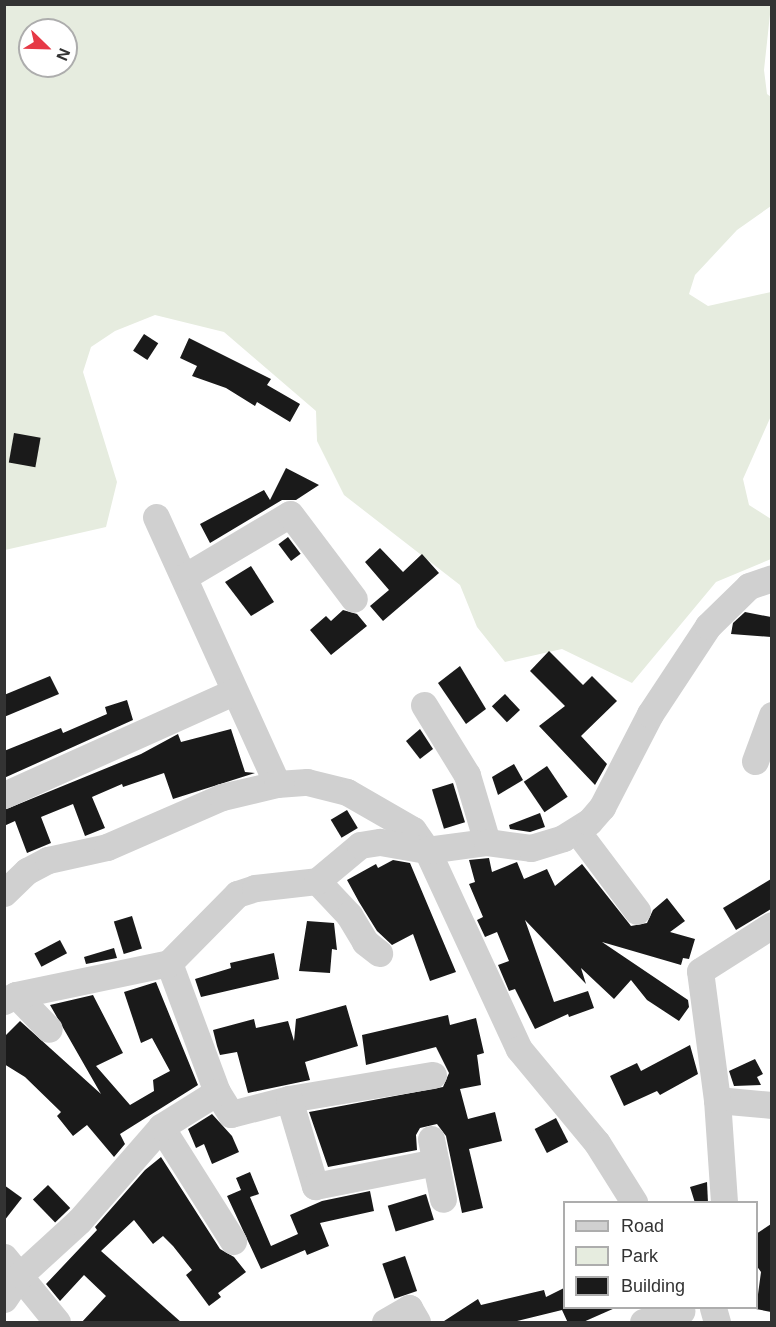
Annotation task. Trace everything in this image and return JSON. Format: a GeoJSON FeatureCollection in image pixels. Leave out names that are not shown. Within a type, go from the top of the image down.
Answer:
{"type":"FeatureCollection","features":[{"type":"Feature","properties":{"kind":"street"},"geometry":{"type":"LineString","coordinates":[[184,578],[290,514],[354,599]]}},
{"type":"Feature","properties":{"kind":"street"},"geometry":{"type":"LineString","coordinates":[[156,517],[233,692],[277,784]]}},
{"type":"Feature","properties":{"kind":"street"},"geometry":{"type":"LineString","coordinates":[[10,998],[169,963],[237,894],[255,888],[317,881],[360,845],[380,842],[427,850],[486,842],[531,849],[577,831],[612,793],[650,714],[708,626],[749,586],[771,578]]}},
{"type":"Feature","properties":{"kind":"street"},"geometry":{"type":"LineString","coordinates":[[4,795],[233,692]]}},
{"type":"Feature","properties":{"kind":"street"},"geometry":{"type":"LineString","coordinates":[[424,705],[467,776],[486,842]]}},
{"type":"Feature","properties":{"kind":"street"},"geometry":{"type":"LineString","coordinates":[[755,761],[771,715]]}},
{"type":"Feature","properties":{"kind":"street"},"geometry":{"type":"LineString","coordinates":[[4,893],[27,871],[48,860],[107,847],[222,797],[277,784],[307,782],[347,792],[414,830],[427,850],[519,1049],[597,1143],[633,1201]]}},
{"type":"Feature","properties":{"kind":"street"},"geometry":{"type":"LineString","coordinates":[[577,831],[637,911]]}},
{"type":"Feature","properties":{"kind":"street"},"geometry":{"type":"LineString","coordinates":[[317,881],[349,915],[365,942],[379,953]]}},
{"type":"Feature","properties":{"kind":"street"},"geometry":{"type":"LineString","coordinates":[[724,1201],[717,1100],[700,970],[771,925]]}},
{"type":"Feature","properties":{"kind":"street"},"geometry":{"type":"LineString","coordinates":[[169,963],[217,1092],[231,1113],[289,1099],[433,1075]]}},
{"type":"Feature","properties":{"kind":"street"},"geometry":{"type":"LineString","coordinates":[[10,998],[49,1029]]}},
{"type":"Feature","properties":{"kind":"street"},"geometry":{"type":"LineString","coordinates":[[4,1299],[12,1266],[79,1221],[161,1127],[217,1092]]}},
{"type":"Feature","properties":{"kind":"street"},"geometry":{"type":"LineString","coordinates":[[289,1099],[315,1186],[433,1150],[443,1199]]}},
{"type":"Feature","properties":{"kind":"street"},"geometry":{"type":"LineString","coordinates":[[717,1100],[771,1105]]}},
{"type":"Feature","properties":{"kind":"street"},"geometry":{"type":"LineString","coordinates":[[161,1127],[233,1241]]}},
{"type":"Feature","properties":{"kind":"street"},"geometry":{"type":"LineString","coordinates":[[12,1266],[57,1323]]}},
{"type":"Feature","properties":{"kind":"street"},"geometry":{"type":"LineString","coordinates":[[385,1323],[409,1308],[417,1323]]}},
{"type":"Feature","properties":{"kind":"street"},"geometry":{"type":"LineString","coordinates":[[643,1323],[682,1314]]}},
{"type":"Feature","properties":{"kind":"green space"},"geometry":{"type":"Polygon","coordinates":[[[5,5],[771,5],[764,70],[767,94],[771,97],[771,206],[737,230],[695,275],[689,294],[708,306],[771,292],[771,416],[743,479],[749,505],[771,519],[771,559],[716,582],[632,683],[562,649],[505,662],[477,627],[460,585],[344,495],[317,441],[316,411],[224,332],[155,315],[115,331],[91,347],[83,372],[117,482],[106,527],[5,550],[5,5]]]}},
{"type":"Feature","properties":{"kind":"building"},"geometry":{"type":"Polygon","coordinates":[[[144,334],[158,343],[147,360],[133,351],[144,334]]]}},
{"type":"Feature","properties":{"kind":"building"},"geometry":{"type":"Polygon","coordinates":[[[189,338],[271,379],[267,385],[300,404],[290,422],[257,402],[255,406],[226,388],[192,376],[197,366],[180,358],[189,338]]]}},
{"type":"Feature","properties":{"kind":"building"},"geometry":{"type":"Polygon","coordinates":[[[14,433],[41,438],[35,467],[9,463],[14,433]]]}},
{"type":"Feature","properties":{"kind":"building"},"geometry":{"type":"Polygon","coordinates":[[[286,468],[319,485],[296,500],[282,500],[210,543],[200,524],[264,490],[270,500],[286,468]]]}},
{"type":"Feature","properties":{"kind":"building"},"geometry":{"type":"Polygon","coordinates":[[[288,537],[301,554],[291,561],[278,544],[288,537]]]}},
{"type":"Feature","properties":{"kind":"building"},"geometry":{"type":"Polygon","coordinates":[[[380,548],[403,572],[422,554],[439,573],[383,621],[370,606],[389,590],[365,562],[380,548]]]}},
{"type":"Feature","properties":{"kind":"building"},"geometry":{"type":"Polygon","coordinates":[[[251,566],[274,602],[251,616],[225,582],[251,566]]]}},
{"type":"Feature","properties":{"kind":"building"},"geometry":{"type":"Polygon","coordinates":[[[343,610],[357,614],[367,626],[331,655],[310,630],[326,616],[331,621],[343,610]]]}},
{"type":"Feature","properties":{"kind":"building"},"geometry":{"type":"Polygon","coordinates":[[[745,612],[771,617],[771,637],[731,634],[733,623],[745,612]]]}},
{"type":"Feature","properties":{"kind":"building"},"geometry":{"type":"Polygon","coordinates":[[[549,651],[583,685],[592,676],[617,701],[581,736],[607,764],[595,785],[539,726],[565,706],[530,671],[549,651]]]}},
{"type":"Feature","properties":{"kind":"building"},"geometry":{"type":"Polygon","coordinates":[[[460,666],[486,709],[466,724],[438,683],[460,666]]]}},
{"type":"Feature","properties":{"kind":"building"},"geometry":{"type":"Polygon","coordinates":[[[50,676],[59,694],[4,717],[4,695],[50,676]]]}},
{"type":"Feature","properties":{"kind":"building"},"geometry":{"type":"Polygon","coordinates":[[[505,694],[520,710],[507,722],[492,706],[505,694]]]}},
{"type":"Feature","properties":{"kind":"building"},"geometry":{"type":"Polygon","coordinates":[[[127,700],[133,720],[4,778],[4,751],[61,728],[63,733],[107,714],[105,707],[127,700]]]}},
{"type":"Feature","properties":{"kind":"building"},"geometry":{"type":"Polygon","coordinates":[[[231,729],[245,772],[255,773],[173,799],[164,773],[123,787],[122,784],[92,797],[105,828],[85,836],[73,804],[41,817],[51,843],[27,853],[15,821],[4,826],[4,810],[141,754],[178,734],[181,742],[231,729]]]}},
{"type":"Feature","properties":{"kind":"building"},"geometry":{"type":"Polygon","coordinates":[[[420,729],[433,749],[420,759],[406,741],[420,729]]]}},
{"type":"Feature","properties":{"kind":"building"},"geometry":{"type":"Polygon","coordinates":[[[514,764],[523,780],[498,795],[492,777],[514,764]]]}},
{"type":"Feature","properties":{"kind":"building"},"geometry":{"type":"Polygon","coordinates":[[[547,766],[568,797],[544,812],[524,782],[547,766]]]}},
{"type":"Feature","properties":{"kind":"building"},"geometry":{"type":"Polygon","coordinates":[[[453,783],[465,822],[444,829],[432,789],[453,783]]]}},
{"type":"Feature","properties":{"kind":"building"},"geometry":{"type":"Polygon","coordinates":[[[347,810],[358,828],[342,838],[331,820],[347,810]]]}},
{"type":"Feature","properties":{"kind":"building"},"geometry":{"type":"Polygon","coordinates":[[[540,813],[545,827],[530,832],[510,829],[509,825],[540,813]]]}},
{"type":"Feature","properties":{"kind":"building"},"geometry":{"type":"Polygon","coordinates":[[[489,858],[492,872],[517,862],[524,879],[547,869],[555,886],[582,864],[631,926],[647,923],[653,910],[667,898],[685,921],[670,932],[695,939],[689,959],[683,958],[681,965],[602,942],[688,1000],[689,1007],[679,1021],[647,1000],[631,980],[614,999],[581,968],[586,984],[525,920],[554,1002],[588,991],[594,1008],[569,1017],[568,1014],[535,1029],[515,989],[509,991],[498,965],[509,961],[497,932],[485,937],[477,920],[483,917],[469,884],[475,882],[469,860],[489,858]]]}},
{"type":"Feature","properties":{"kind":"building"},"geometry":{"type":"Polygon","coordinates":[[[393,860],[410,863],[456,972],[430,981],[413,934],[392,945],[377,931],[359,902],[347,880],[376,864],[378,868],[393,860]]]}},
{"type":"Feature","properties":{"kind":"building"},"geometry":{"type":"Polygon","coordinates":[[[771,879],[771,909],[736,930],[723,908],[771,879]]]}},
{"type":"Feature","properties":{"kind":"building"},"geometry":{"type":"Polygon","coordinates":[[[132,916],[142,949],[124,954],[114,922],[132,916]]]}},
{"type":"Feature","properties":{"kind":"building"},"geometry":{"type":"Polygon","coordinates":[[[307,921],[334,923],[337,950],[332,949],[330,973],[299,971],[307,921]]]}},
{"type":"Feature","properties":{"kind":"building"},"geometry":{"type":"Polygon","coordinates":[[[60,940],[67,953],[41,967],[34,954],[60,940]]]}},
{"type":"Feature","properties":{"kind":"building"},"geometry":{"type":"Polygon","coordinates":[[[114,948],[117,958],[86,964],[84,957],[114,948]]]}},
{"type":"Feature","properties":{"kind":"building"},"geometry":{"type":"Polygon","coordinates":[[[274,953],[279,979],[201,997],[195,979],[231,968],[230,963],[274,953]]]}},
{"type":"Feature","properties":{"kind":"building"},"geometry":{"type":"Polygon","coordinates":[[[156,982],[198,1085],[120,1134],[125,1144],[114,1157],[87,1125],[73,1136],[57,1116],[61,1112],[25,1077],[4,1064],[4,1037],[20,1021],[101,1094],[50,1005],[93,995],[123,1053],[96,1066],[130,1105],[154,1091],[153,1080],[170,1071],[152,1038],[141,1043],[124,992],[156,982]]]}},
{"type":"Feature","properties":{"kind":"building"},"geometry":{"type":"Polygon","coordinates":[[[346,1005],[358,1046],[305,1062],[310,1080],[248,1093],[237,1052],[220,1055],[213,1030],[254,1019],[256,1028],[288,1021],[294,1041],[296,1019],[346,1005]]]}},
{"type":"Feature","properties":{"kind":"building"},"geometry":{"type":"Polygon","coordinates":[[[448,1015],[450,1025],[476,1018],[484,1053],[477,1055],[481,1085],[460,1089],[468,1119],[495,1112],[502,1141],[469,1149],[483,1208],[462,1213],[446,1136],[437,1124],[420,1128],[416,1135],[417,1150],[328,1167],[309,1112],[443,1087],[449,1073],[436,1047],[366,1065],[362,1035],[448,1015]]]}},
{"type":"Feature","properties":{"kind":"building"},"geometry":{"type":"Polygon","coordinates":[[[690,1045],[698,1074],[660,1095],[657,1091],[624,1106],[610,1076],[637,1063],[641,1071],[690,1045]]]}},
{"type":"Feature","properties":{"kind":"building"},"geometry":{"type":"Polygon","coordinates":[[[755,1059],[763,1074],[757,1077],[761,1085],[734,1086],[729,1071],[755,1059]]]}},
{"type":"Feature","properties":{"kind":"building"},"geometry":{"type":"Polygon","coordinates":[[[212,1114],[232,1136],[239,1152],[212,1164],[204,1144],[196,1148],[188,1129],[212,1114]]]}},
{"type":"Feature","properties":{"kind":"building"},"geometry":{"type":"Polygon","coordinates":[[[556,1118],[568,1142],[547,1153],[535,1129],[556,1118]]]}},
{"type":"Feature","properties":{"kind":"building"},"geometry":{"type":"Polygon","coordinates":[[[161,1157],[220,1249],[234,1257],[246,1272],[218,1293],[221,1297],[209,1306],[186,1275],[192,1270],[173,1246],[163,1236],[153,1244],[134,1220],[101,1251],[182,1323],[81,1323],[106,1296],[84,1275],[60,1301],[46,1284],[97,1230],[95,1227],[145,1170],[161,1157]]]}},
{"type":"Feature","properties":{"kind":"building"},"geometry":{"type":"Polygon","coordinates":[[[250,1172],[259,1194],[250,1197],[271,1246],[298,1234],[290,1215],[322,1201],[370,1191],[374,1211],[320,1223],[329,1246],[307,1255],[305,1250],[261,1269],[227,1196],[241,1190],[236,1178],[250,1172]]]}},
{"type":"Feature","properties":{"kind":"building"},"geometry":{"type":"Polygon","coordinates":[[[707,1182],[708,1201],[694,1201],[690,1187],[707,1182]]]}},
{"type":"Feature","properties":{"kind":"building"},"geometry":{"type":"Polygon","coordinates":[[[4,1185],[22,1198],[4,1221],[4,1185]]]}},
{"type":"Feature","properties":{"kind":"building"},"geometry":{"type":"Polygon","coordinates":[[[48,1185],[70,1208],[55,1223],[33,1200],[48,1185]]]}},
{"type":"Feature","properties":{"kind":"building"},"geometry":{"type":"Polygon","coordinates":[[[426,1194],[434,1220],[396,1232],[388,1206],[426,1194]]]}},
{"type":"Feature","properties":{"kind":"building"},"geometry":{"type":"Polygon","coordinates":[[[771,1224],[771,1312],[756,1309],[758,1309],[761,1272],[758,1268],[758,1233],[771,1224]]]}},
{"type":"Feature","properties":{"kind":"building"},"geometry":{"type":"Polygon","coordinates":[[[405,1256],[417,1291],[394,1299],[382,1264],[405,1256]]]}},
{"type":"Feature","properties":{"kind":"building"},"geometry":{"type":"Polygon","coordinates":[[[563,1288],[563,1309],[613,1309],[581,1323],[568,1323],[562,1310],[509,1323],[441,1323],[478,1299],[481,1305],[544,1290],[546,1297],[563,1288]]]}}]}
